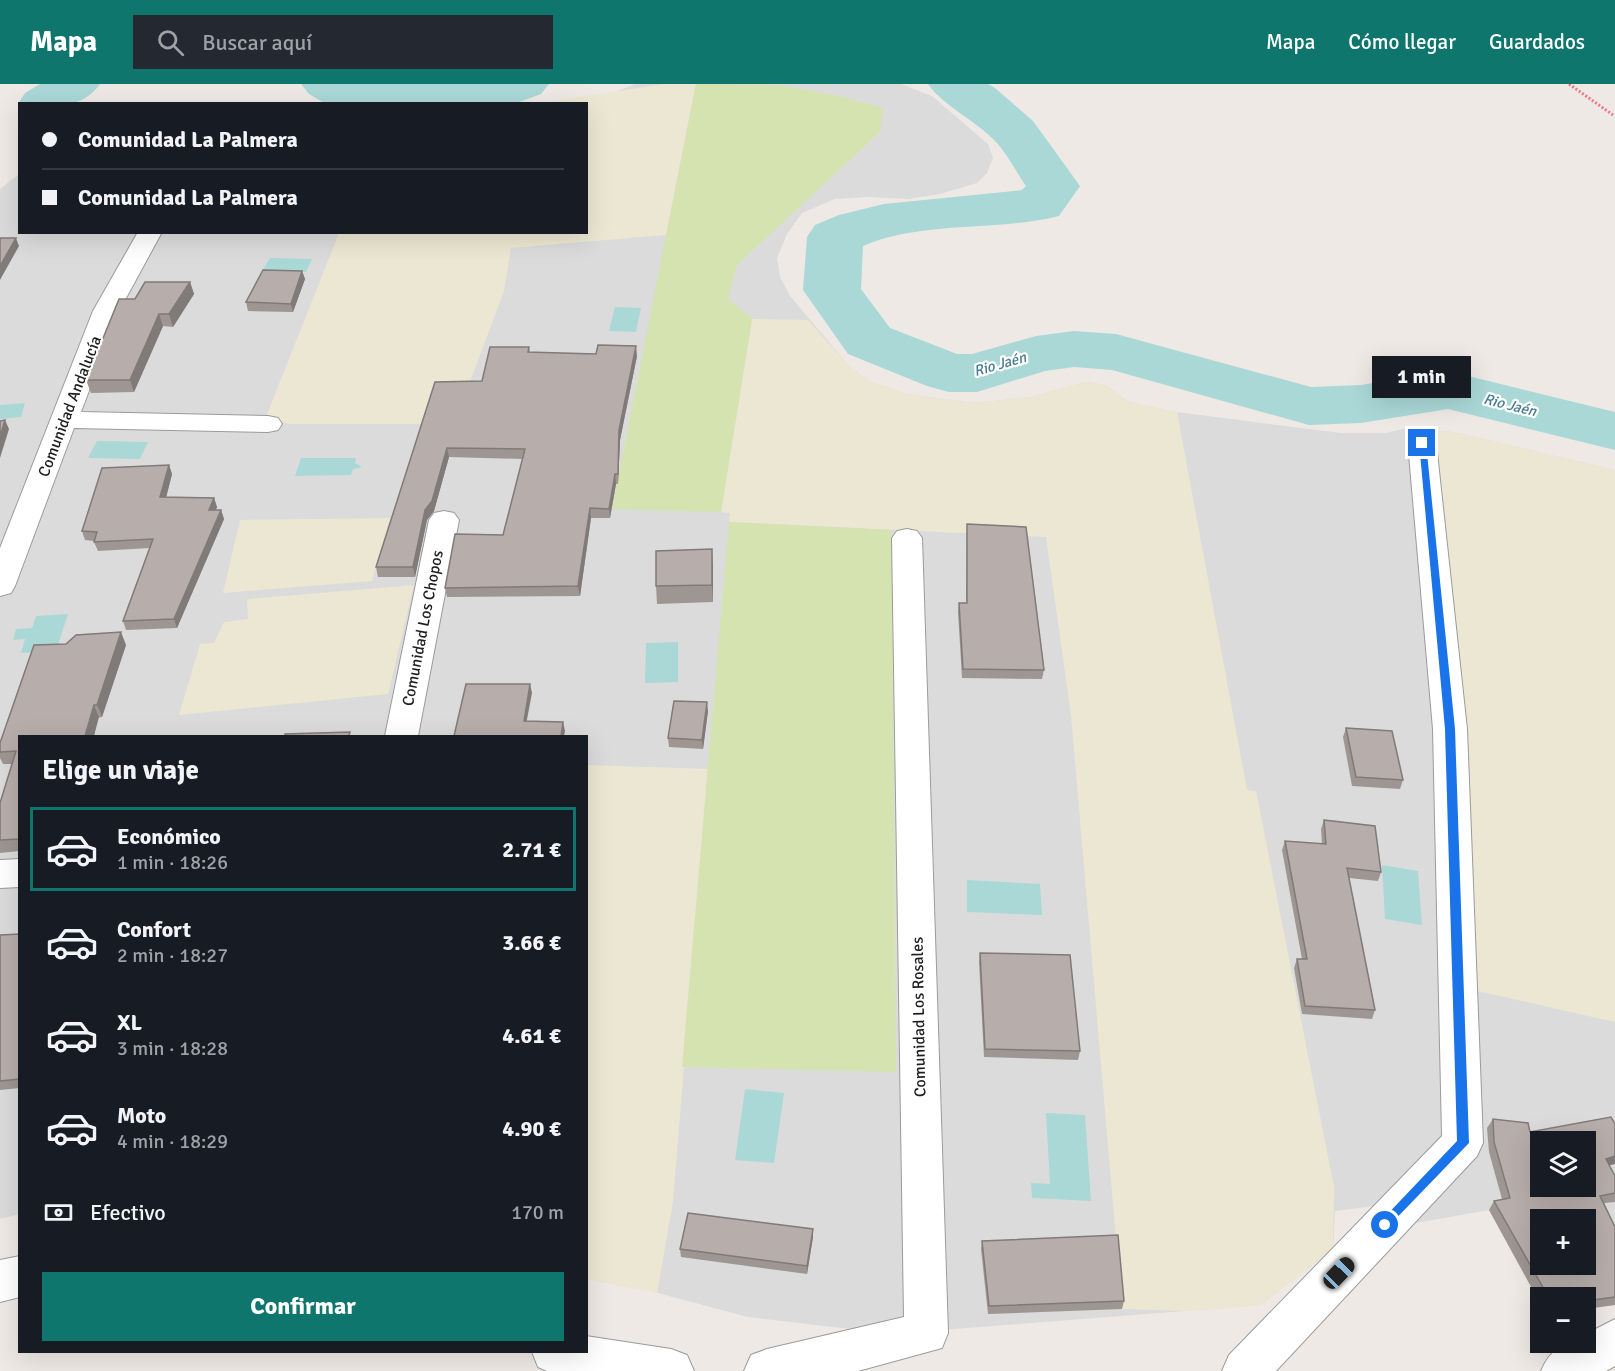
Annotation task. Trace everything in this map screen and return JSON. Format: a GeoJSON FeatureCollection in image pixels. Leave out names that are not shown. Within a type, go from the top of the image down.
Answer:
{"type":"FeatureCollection","features":[{"type":"Feature","properties":{"kind":"street","name":"Comunidad Andalucía"},"geometry":{"type":"LineString","coordinates":[[0,586],[106,311],[149,234]]}},
{"type":"Feature","properties":{"kind":"street"},"geometry":{"type":"LineString","coordinates":[[63,420],[268,424]]}},
{"type":"Feature","properties":{"kind":"street"},"geometry":{"type":"LineString","coordinates":[[1245,1371],[1463,1143],[1450,729],[1422,443]]}},
{"type":"Feature","properties":{"kind":"street","name":"Comunidad Los Chopos"},"geometry":{"type":"LineString","coordinates":[[401,735],[444,520]]}},
{"type":"Feature","properties":{"kind":"street","name":"Comunidad Los Rosales"},"geometry":{"type":"LineString","coordinates":[[767,1371],[926,1333],[907,538]]}},
{"type":"Feature","properties":{"kind":"street"},"geometry":{"type":"LineString","coordinates":[[0,874],[18,873]]}},
{"type":"Feature","properties":{"kind":"street"},"geometry":{"type":"LineString","coordinates":[[0,1281],[18,1276]]}},
{"type":"Feature","properties":{"kind":"street"},"geometry":{"type":"LineString","coordinates":[[1564,1371],[1615,1341]]}},
{"type":"Feature","properties":{"kind":"street"},"geometry":{"type":"LineString","coordinates":[[559,1353],[634,1367],[670,1371]]}},
{"type":"Feature","properties":{"kind":"path"},"geometry":{"type":"LineString","coordinates":[[1569,84],[1613,115]]}},
{"type":"Feature","properties":{"kind":"shaded area"},"geometry":{"type":"Polygon","coordinates":[[[635,84],[901,84],[932,96],[988,144],[993,158],[987,173],[977,183],[940,194],[908,199],[869,197],[835,199],[802,213],[787,234],[777,258],[780,277],[790,296],[850,367],[871,382],[907,394],[974,403],[1030,397],[1087,382],[1106,385],[1129,402],[1177,412],[1341,433],[1385,433],[1407,428],[1453,432],[1615,470],[1615,1305],[1596,1308],[1596,1287],[1531,1287],[1489,1210],[1411,1224],[1391,1204],[1335,1211],[1333,1249],[1261,1305],[942,1330],[859,1330],[748,1317],[654,1292],[588,1279],[588,735],[18,735],[18,1214],[0,1219],[0,189],[18,175],[18,234],[588,234],[588,103],[635,84]]]}},
{"type":"Feature","properties":{"kind":"shaded area"},"geometry":{"type":"Polygon","coordinates":[[[663,84],[696,84],[666,235],[511,248],[504,291],[465,395],[458,424],[289,424],[266,417],[339,234],[588,234],[588,102],[549,102],[663,84]]]}},
{"type":"Feature","properties":{"kind":"shaded area"},"geometry":{"type":"Polygon","coordinates":[[[752,319],[808,320],[850,367],[871,382],[907,394],[974,403],[1030,397],[1087,382],[1106,385],[1129,402],[1177,412],[1247,790],[1256,791],[1334,1187],[1333,1249],[1261,1305],[1192,1311],[1122,1309],[1071,715],[1046,537],[729,522],[730,513],[721,512],[752,319]]]}},
{"type":"Feature","properties":{"kind":"shaded area"},"geometry":{"type":"Polygon","coordinates":[[[1428,429],[1453,432],[1615,470],[1615,1022],[1468,989],[1437,517],[1428,429]]]}},
{"type":"Feature","properties":{"kind":"shaded area"},"geometry":{"type":"Polygon","coordinates":[[[390,518],[372,581],[223,593],[240,520],[390,518]]]}},
{"type":"Feature","properties":{"kind":"shaded area"},"geometry":{"type":"Polygon","coordinates":[[[414,585],[388,694],[179,715],[200,644],[214,643],[224,622],[248,619],[247,599],[414,585]]]}},
{"type":"Feature","properties":{"kind":"shaded area"},"geometry":{"type":"Polygon","coordinates":[[[588,765],[708,769],[673,1202],[657,1293],[588,1279],[588,765]]]}},
{"type":"Feature","properties":{"kind":"green space"},"geometry":{"type":"Polygon","coordinates":[[[696,84],[779,85],[839,96],[883,108],[880,132],[737,265],[728,299],[752,319],[721,512],[612,509],[696,84]]]}},
{"type":"Feature","properties":{"kind":"green space"},"geometry":{"type":"Polygon","coordinates":[[[729,522],[892,530],[896,1072],[682,1067],[729,522]]]}},
{"type":"Feature","properties":{"kind":"water"},"geometry":{"type":"Polygon","coordinates":[[[270,258],[312,259],[306,272],[262,271],[270,258]]]}},
{"type":"Feature","properties":{"kind":"water"},"geometry":{"type":"Polygon","coordinates":[[[615,307],[641,308],[636,332],[609,331],[615,307]]]}},
{"type":"Feature","properties":{"kind":"water"},"geometry":{"type":"Polygon","coordinates":[[[25,403],[21,417],[0,419],[0,405],[25,403]]]}},
{"type":"Feature","properties":{"kind":"water"},"geometry":{"type":"Polygon","coordinates":[[[97,441],[148,442],[140,459],[88,458],[97,441]]]}},
{"type":"Feature","properties":{"kind":"water"},"geometry":{"type":"Polygon","coordinates":[[[301,458],[356,458],[355,463],[362,467],[353,469],[351,475],[295,476],[301,458]]]}},
{"type":"Feature","properties":{"kind":"water"},"geometry":{"type":"Polygon","coordinates":[[[68,614],[56,651],[21,653],[25,639],[13,640],[16,629],[32,628],[36,616],[68,614]]]}},
{"type":"Feature","properties":{"kind":"water"},"geometry":{"type":"Polygon","coordinates":[[[678,642],[678,682],[645,683],[646,643],[678,642]]]}},
{"type":"Feature","properties":{"kind":"water"},"geometry":{"type":"Polygon","coordinates":[[[1382,865],[1418,871],[1422,925],[1385,919],[1382,865]]]}},
{"type":"Feature","properties":{"kind":"water"},"geometry":{"type":"Polygon","coordinates":[[[967,880],[1040,884],[1042,915],[967,912],[967,880]]]}},
{"type":"Feature","properties":{"kind":"water"},"geometry":{"type":"Polygon","coordinates":[[[745,1089],[784,1093],[774,1163],[735,1160],[745,1089]]]}},
{"type":"Feature","properties":{"kind":"water"},"geometry":{"type":"Polygon","coordinates":[[[1046,1113],[1085,1115],[1091,1201],[1032,1198],[1031,1183],[1050,1184],[1046,1113]]]}},
{"type":"Feature","properties":{"kind":"building"},"geometry":{"type":"Polygon","coordinates":[[[0,238],[16,238],[0,266],[0,238]]]}},
{"type":"Feature","properties":{"kind":"building"},"geometry":{"type":"Polygon","coordinates":[[[263,270],[302,271],[291,304],[246,302],[263,270]]]}},
{"type":"Feature","properties":{"kind":"building"},"geometry":{"type":"Polygon","coordinates":[[[145,282],[190,282],[169,314],[159,314],[130,380],[86,380],[119,299],[135,299],[145,282]]]}},
{"type":"Feature","properties":{"kind":"building"},"geometry":{"type":"Polygon","coordinates":[[[598,345],[636,346],[619,430],[618,474],[615,474],[609,509],[590,508],[578,586],[445,588],[455,534],[503,535],[525,449],[447,448],[432,501],[425,510],[413,567],[376,567],[435,382],[482,381],[490,347],[529,347],[528,352],[596,354],[598,345]]]}},
{"type":"Feature","properties":{"kind":"building"},"geometry":{"type":"Polygon","coordinates":[[[5,420],[0,437],[0,421],[5,420]]]}},
{"type":"Feature","properties":{"kind":"building"},"geometry":{"type":"Polygon","coordinates":[[[169,465],[160,497],[214,498],[209,510],[221,510],[174,619],[123,621],[153,539],[94,542],[97,532],[82,531],[102,468],[169,465]]]}},
{"type":"Feature","properties":{"kind":"building"},"geometry":{"type":"Polygon","coordinates":[[[967,524],[1026,527],[1044,670],[963,669],[959,603],[967,603],[967,524]]]}},
{"type":"Feature","properties":{"kind":"building"},"geometry":{"type":"Polygon","coordinates":[[[712,549],[712,585],[656,586],[656,551],[712,549]]]}},
{"type":"Feature","properties":{"kind":"building"},"geometry":{"type":"Polygon","coordinates":[[[121,632],[85,735],[18,735],[18,839],[0,840],[0,803],[16,751],[0,752],[0,743],[34,645],[66,644],[76,635],[121,632]]]}},
{"type":"Feature","properties":{"kind":"building"},"geometry":{"type":"Polygon","coordinates":[[[466,684],[530,684],[524,721],[563,722],[561,735],[454,735],[466,684]]]}},
{"type":"Feature","properties":{"kind":"building"},"geometry":{"type":"Polygon","coordinates":[[[674,701],[707,702],[702,740],[668,738],[674,701]]]}},
{"type":"Feature","properties":{"kind":"building"},"geometry":{"type":"Polygon","coordinates":[[[1346,728],[1392,731],[1403,780],[1356,777],[1346,728]]]}},
{"type":"Feature","properties":{"kind":"building"},"geometry":{"type":"Polygon","coordinates":[[[350,732],[349,735],[285,734],[350,732]]]}},
{"type":"Feature","properties":{"kind":"building"},"geometry":{"type":"Polygon","coordinates":[[[1324,820],[1375,826],[1381,872],[1347,868],[1375,1010],[1305,1006],[1297,959],[1307,959],[1285,841],[1326,844],[1324,820]]]}},
{"type":"Feature","properties":{"kind":"building"},"geometry":{"type":"Polygon","coordinates":[[[18,934],[18,1079],[0,1081],[0,935],[18,934]]]}},
{"type":"Feature","properties":{"kind":"building"},"geometry":{"type":"Polygon","coordinates":[[[980,953],[1070,955],[1080,1051],[985,1049],[980,953]]]}},
{"type":"Feature","properties":{"kind":"building"},"geometry":{"type":"Polygon","coordinates":[[[1611,1117],[1615,1124],[1615,1156],[1606,1159],[1615,1176],[1615,1193],[1600,1196],[1615,1227],[1615,1297],[1596,1300],[1596,1287],[1543,1287],[1536,1275],[1596,1275],[1596,1209],[1530,1209],[1530,1264],[1494,1201],[1510,1198],[1494,1142],[1493,1119],[1528,1123],[1530,1197],[1596,1197],[1596,1131],[1535,1131],[1611,1117]]]}},
{"type":"Feature","properties":{"kind":"building"},"geometry":{"type":"Polygon","coordinates":[[[688,1213],[813,1229],[807,1266],[680,1249],[688,1213]]]}},
{"type":"Feature","properties":{"kind":"building"},"geometry":{"type":"Polygon","coordinates":[[[1118,1235],[1124,1301],[989,1306],[982,1241],[1118,1235]]]}},
{"type":"Feature","properties":{"kind":"waterway","name":"Rio Jaén"},"geometry":{"type":"LineString","coordinates":[[46,102],[75,84]]}},
{"type":"Feature","properties":{"kind":"waterway","name":"Rio Jaén"},"geometry":{"type":"LineString","coordinates":[[326,84],[337,91],[355,96],[403,100],[453,99],[488,95],[524,84]]}},
{"type":"Feature","properties":{"kind":"waterway","name":"Rio Jaén"},"geometry":{"type":"LineString","coordinates":[[953,84],[977,99],[1015,132],[1053,186],[1040,204],[884,220],[835,237],[832,290],[869,341],[949,373],[977,373],[1036,354],[1074,349],[1116,352],[1309,406],[1361,404],[1448,390],[1615,431]]}},
{"type":"Feature","properties":{"kind":"route"},"geometry":{"type":"LineString","coordinates":[[1385,1225],[1463,1143],[1450,729],[1422,443]]}}]}
